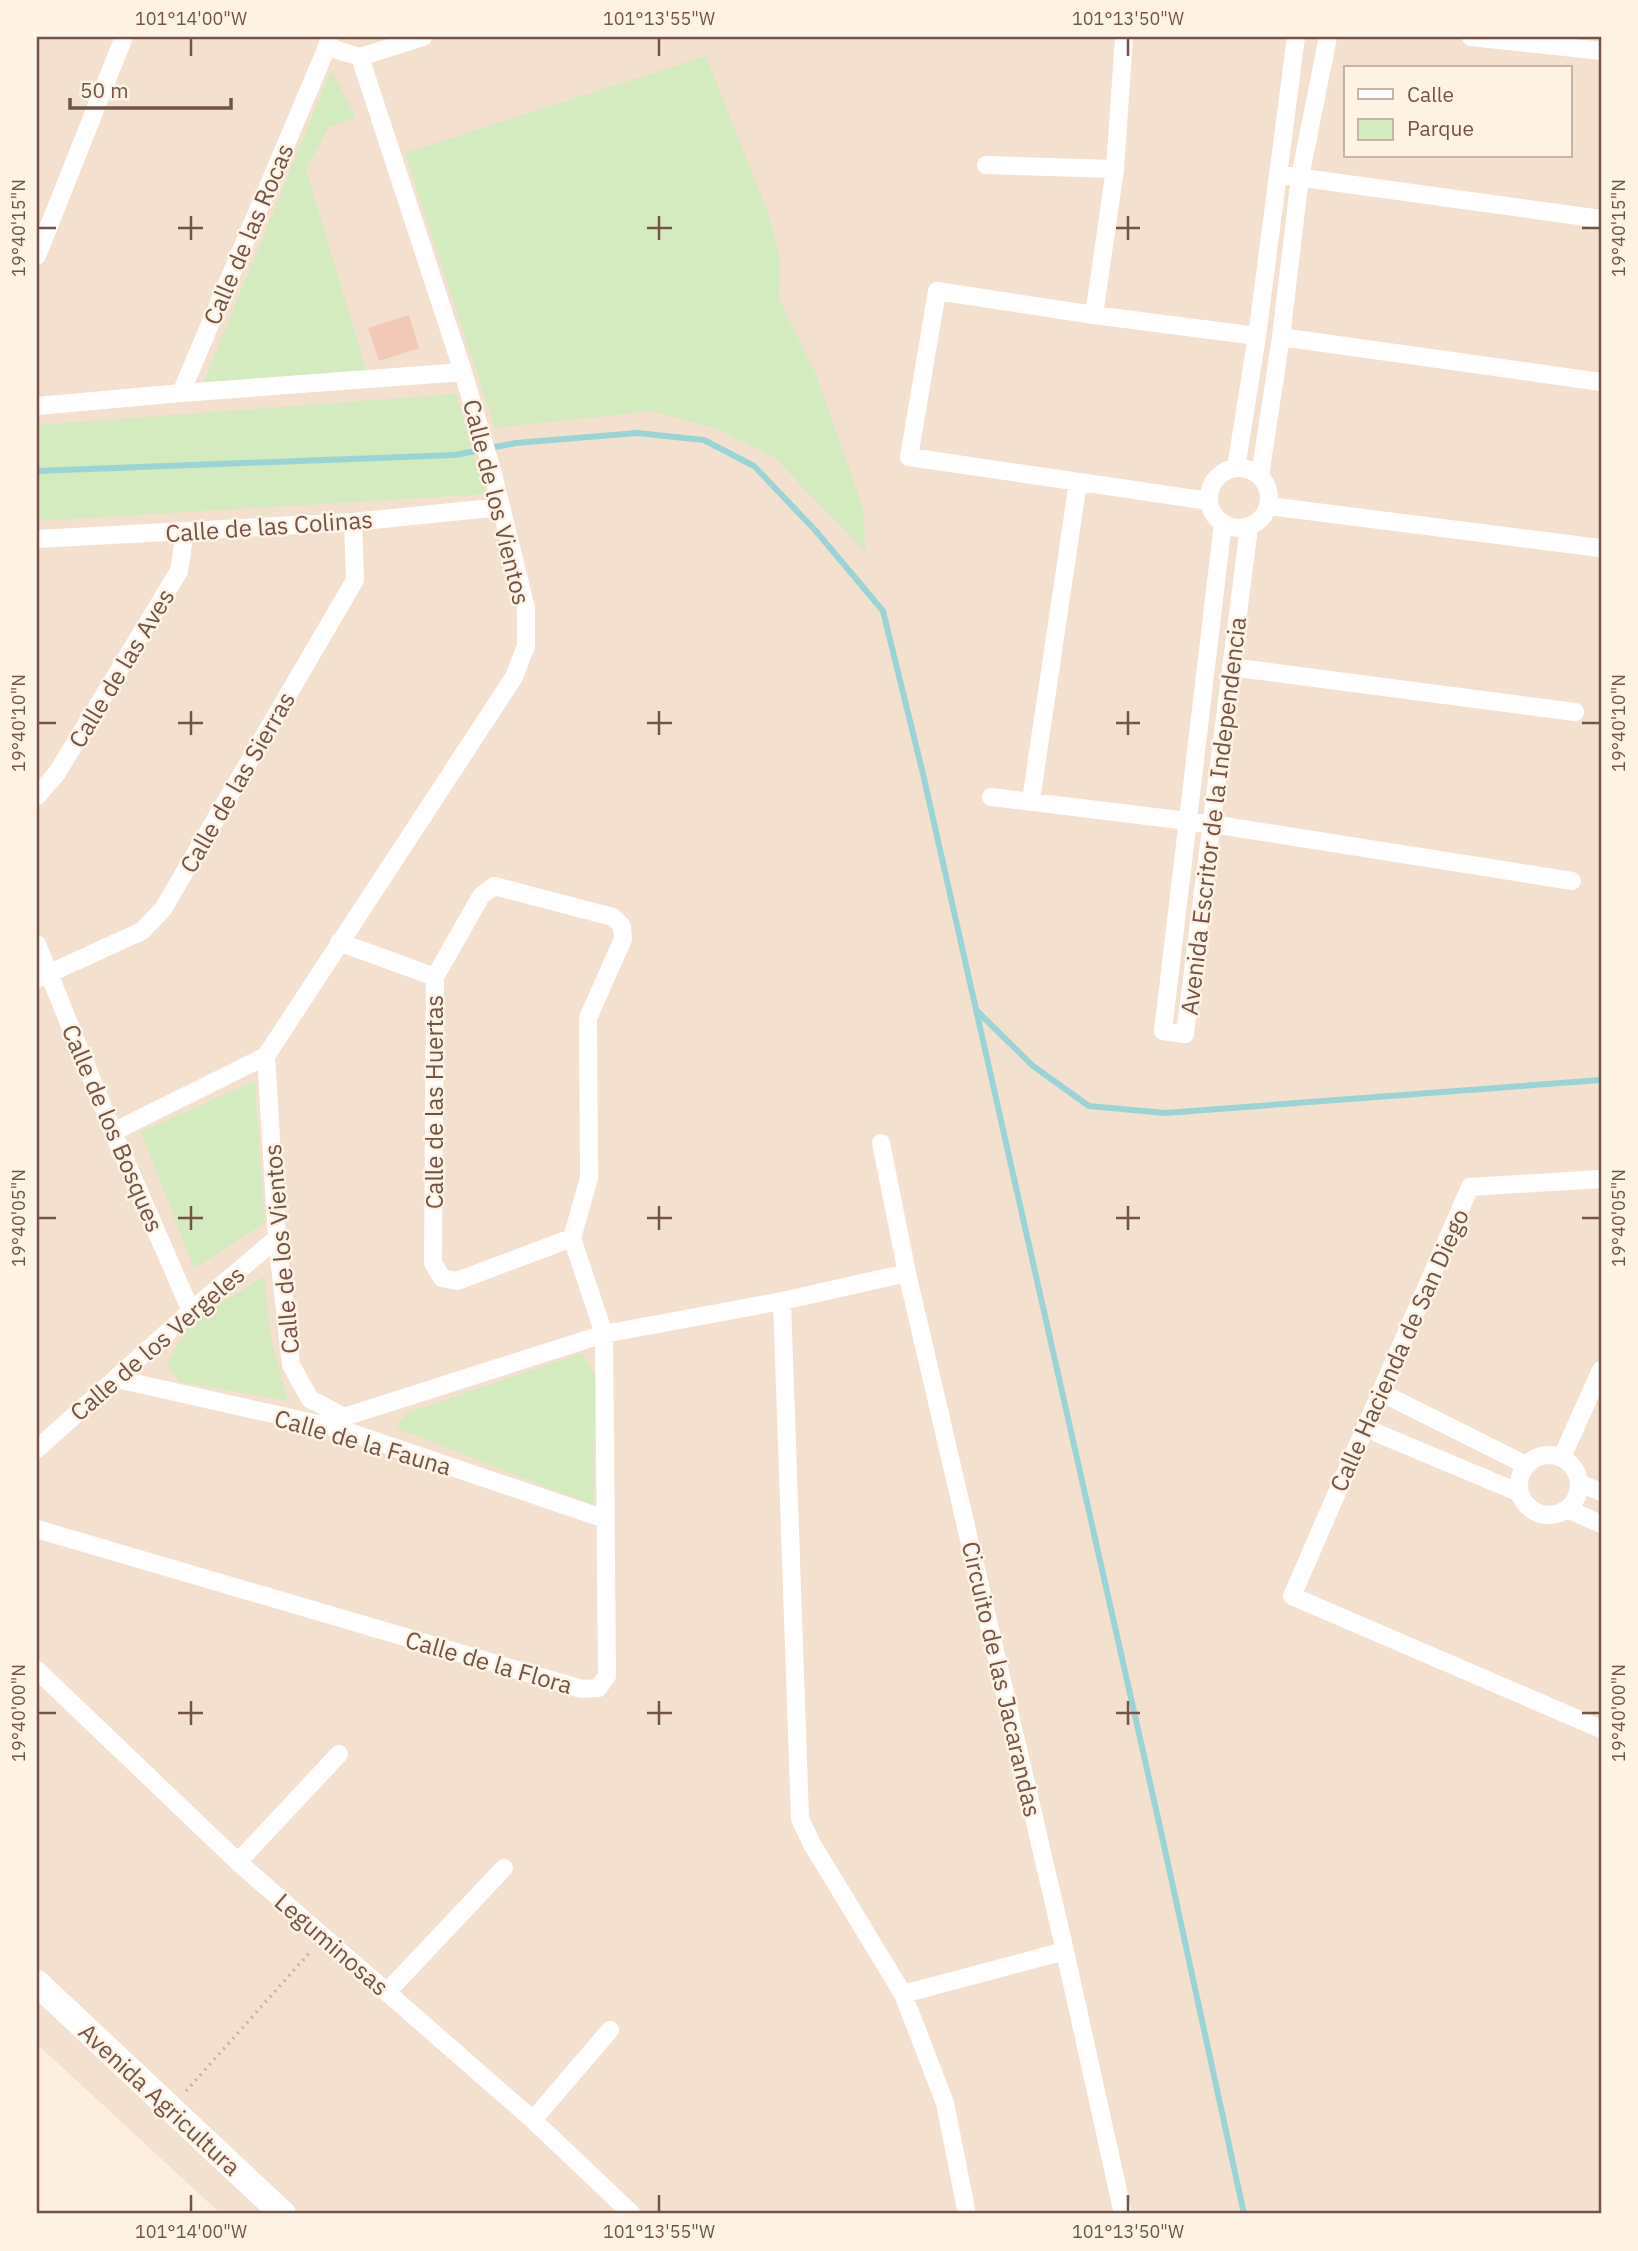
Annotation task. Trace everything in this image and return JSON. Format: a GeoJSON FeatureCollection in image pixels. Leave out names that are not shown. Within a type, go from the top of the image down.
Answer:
{"type":"FeatureCollection","features":[{"type":"Feature","properties":{"kind":"street"},"geometry":{"type":"LineString","coordinates":[[37,256],[124,37]]}},
{"type":"Feature","properties":{"kind":"street"},"geometry":{"type":"LineString","coordinates":[[328,42],[360,57],[423,37]]}},
{"type":"Feature","properties":{"kind":"street"},"geometry":{"type":"LineString","coordinates":[[1094,315],[1115,169],[1124,37]]}},
{"type":"Feature","properties":{"kind":"street"},"geometry":{"type":"LineString","coordinates":[[1236,468],[1257,335],[1296,37]]}},
{"type":"Feature","properties":{"kind":"street"},"geometry":{"type":"LineString","coordinates":[[1260,476],[1281,337],[1300,177],[1328,37]]}},
{"type":"Feature","properties":{"kind":"street"},"geometry":{"type":"LineString","coordinates":[[1471,37],[1601,51]]}},
{"type":"Feature","properties":{"kind":"street","name":"Calle de las Rocas"},"geometry":{"type":"LineString","coordinates":[[181,393],[328,42]]}},
{"type":"Feature","properties":{"kind":"street","name":"Calle de los Vientos"},"geometry":{"type":"LineString","coordinates":[[342,1423],[310,1399],[290,1365],[277,1238],[266,1056],[514,677],[527,646],[526,608],[492,470],[463,372],[360,57]]}},
{"type":"Feature","properties":{"kind":"street"},"geometry":{"type":"LineString","coordinates":[[986,164],[1115,169]]}},
{"type":"Feature","properties":{"kind":"street"},"geometry":{"type":"LineString","coordinates":[[1278,176],[1601,219]]}},
{"type":"Feature","properties":{"kind":"street"},"geometry":{"type":"LineString","coordinates":[[1209,501],[909,457],[937,291],[1094,315],[1257,335]]}},
{"type":"Feature","properties":{"kind":"street"},"geometry":{"type":"LineString","coordinates":[[1281,337],[1601,382]]}},
{"type":"Feature","properties":{"kind":"street"},"geometry":{"type":"LineString","coordinates":[[37,406],[463,372]]}},
{"type":"Feature","properties":{"kind":"street"},"geometry":{"type":"LineString","coordinates":[[1236,468],[1253,471],[1260,476],[1269,496],[1269,506],[1264,516],[1248,527],[1235,528],[1216,517],[1209,501],[1210,492],[1219,476],[1236,468]]}},
{"type":"Feature","properties":{"kind":"street"},"geometry":{"type":"LineString","coordinates":[[1031,800],[1078,482]]}},
{"type":"Feature","properties":{"kind":"street"},"geometry":{"type":"LineString","coordinates":[[1269,506],[1600,548]]}},
{"type":"Feature","properties":{"kind":"street","name":"Calle de las Colinas"},"geometry":{"type":"LineString","coordinates":[[37,539],[353,522],[501,507]]}},
{"type":"Feature","properties":{"kind":"street","name":"Calle de las Sierras"},"geometry":{"type":"LineString","coordinates":[[43,976],[142,931],[163,909],[355,580],[353,522]]}},
{"type":"Feature","properties":{"kind":"street","name":"Avenida Escritor de la Independencia"},"geometry":{"type":"LineString","coordinates":[[1223,523],[1163,1031],[1185,1034],[1248,527]]}},
{"type":"Feature","properties":{"kind":"street","name":"Calle de las Aves"},"geometry":{"type":"LineString","coordinates":[[37,796],[57,774],[179,571],[185,531]]}},
{"type":"Feature","properties":{"kind":"street"},"geometry":{"type":"LineString","coordinates":[[1231,667],[1575,712]]}},
{"type":"Feature","properties":{"kind":"street"},"geometry":{"type":"LineString","coordinates":[[991,797],[1212,824],[1572,881]]}},
{"type":"Feature","properties":{"kind":"street","name":"Calle de las Huertas"},"geometry":{"type":"LineString","coordinates":[[494,886],[613,917],[622,926],[623,939],[588,1018],[589,1178],[572,1238],[457,1280],[442,1278],[433,1263],[435,976],[481,896],[494,886]]}},
{"type":"Feature","properties":{"kind":"street"},"geometry":{"type":"LineString","coordinates":[[339,942],[435,976]]}},
{"type":"Feature","properties":{"kind":"street","name":"Calle de los Bosques"},"geometry":{"type":"LineString","coordinates":[[37,944],[43,976],[191,1311]]}},
{"type":"Feature","properties":{"kind":"street"},"geometry":{"type":"LineString","coordinates":[[113,1132],[266,1056]]}},
{"type":"Feature","properties":{"kind":"street","name":"Circuito de las Jacarandas"},"geometry":{"type":"LineString","coordinates":[[881,1143],[907,1273],[1065,1951],[1123,2214]]}},
{"type":"Feature","properties":{"kind":"street","name":"Calle Hacienda de San Diego"},"geometry":{"type":"LineString","coordinates":[[1601,1179],[1470,1187],[1292,1595],[1601,1729]]}},
{"type":"Feature","properties":{"kind":"street","name":"Calle de los Vergeles"},"geometry":{"type":"LineString","coordinates":[[37,1449],[277,1238]]}},
{"type":"Feature","properties":{"kind":"street"},"geometry":{"type":"LineString","coordinates":[[572,1238],[604,1334]]}},
{"type":"Feature","properties":{"kind":"street"},"geometry":{"type":"LineString","coordinates":[[342,1423],[604,1334],[782,1301],[907,1273]]}},
{"type":"Feature","properties":{"kind":"street"},"geometry":{"type":"LineString","coordinates":[[782,1301],[800,1819],[812,1844],[903,1994],[945,2103],[967,2214]]}},
{"type":"Feature","properties":{"kind":"street","name":"Calle de la Flora"},"geometry":{"type":"LineString","coordinates":[[37,1529],[582,1689],[598,1688],[607,1676],[604,1334]]}},
{"type":"Feature","properties":{"kind":"street"},"geometry":{"type":"LineString","coordinates":[[1562,1457],[1601,1370]]}},
{"type":"Feature","properties":{"kind":"street","name":"Calle de la Fauna"},"geometry":{"type":"LineString","coordinates":[[117,1379],[342,1423],[605,1519]]}},
{"type":"Feature","properties":{"kind":"street"},"geometry":{"type":"LineString","coordinates":[[1380,1392],[1526,1465]]}},
{"type":"Feature","properties":{"kind":"street"},"geometry":{"type":"LineString","coordinates":[[1365,1428],[1520,1493]]}},
{"type":"Feature","properties":{"kind":"street"},"geometry":{"type":"LineString","coordinates":[[1542,1455],[1562,1457],[1577,1472],[1578,1493],[1567,1509],[1552,1515],[1535,1512],[1523,1501],[1519,1478],[1526,1465],[1542,1455]]}},
{"type":"Feature","properties":{"kind":"street"},"geometry":{"type":"LineString","coordinates":[[1579,1483],[1601,1492]]}},
{"type":"Feature","properties":{"kind":"street"},"geometry":{"type":"LineString","coordinates":[[1567,1509],[1601,1524]]}},
{"type":"Feature","properties":{"kind":"street","name":"Leguminosas"},"geometry":{"type":"LineString","coordinates":[[37,1670],[238,1862],[533,2120],[632,2214]]}},
{"type":"Feature","properties":{"kind":"street"},"geometry":{"type":"LineString","coordinates":[[238,1862],[339,1754]]}},
{"type":"Feature","properties":{"kind":"street"},"geometry":{"type":"LineString","coordinates":[[387,1992],[503,1868]]}},
{"type":"Feature","properties":{"kind":"street"},"geometry":{"type":"LineString","coordinates":[[903,1994],[1065,1951]]}},
{"type":"Feature","properties":{"kind":"street","name":"Avenida Agricultura"},"geometry":{"type":"LineString","coordinates":[[37,1983],[283,2214]]}},
{"type":"Feature","properties":{"kind":"street"},"geometry":{"type":"LineString","coordinates":[[533,2120],[610,2030]]}},
{"type":"Feature","properties":{"kind":"path"},"geometry":{"type":"LineString","coordinates":[[171,2109],[323,1938]]}},
{"type":"Feature","properties":{"kind":"shaded area"},"geometry":{"type":"Polygon","coordinates":[[[37,37],[1601,37],[1601,2214],[221,2214],[37,2044],[37,37]]]}},
{"type":"Feature","properties":{"kind":"green space"},"geometry":{"type":"Polygon","coordinates":[[[706,56],[768,213],[780,256],[779,299],[816,374],[864,511],[865,552],[775,458],[717,429],[652,411],[495,428],[405,153],[706,56]]]}},
{"type":"Feature","properties":{"kind":"green space"},"geometry":{"type":"Polygon","coordinates":[[[331,70],[356,117],[329,127],[306,169],[367,372],[203,384],[331,70]]]}},
{"type":"Feature","properties":{"kind":"green space"},"geometry":{"type":"Polygon","coordinates":[[[456,394],[486,494],[37,521],[37,425],[456,394]]]}},
{"type":"Feature","properties":{"kind":"green space"},"geometry":{"type":"Polygon","coordinates":[[[255,1081],[265,1223],[194,1268],[141,1132],[255,1081]]]}},
{"type":"Feature","properties":{"kind":"green space"},"geometry":{"type":"Polygon","coordinates":[[[264,1277],[271,1339],[288,1401],[180,1382],[167,1364],[192,1320],[264,1277]]]}},
{"type":"Feature","properties":{"kind":"green space"},"geometry":{"type":"Polygon","coordinates":[[[582,1353],[596,1377],[593,1505],[396,1428],[407,1413],[582,1353]]]}},
{"type":"Feature","properties":{"kind":"building"},"geometry":{"type":"Polygon","coordinates":[[[409,315],[419,348],[379,361],[368,328],[409,315]]]}},
{"type":"Feature","properties":{"kind":"waterway"},"geometry":{"type":"LineString","coordinates":[[37,471],[455,455],[516,443],[637,433],[704,440],[754,466],[815,530],[883,611],[923,774],[1160,1827],[1244,2214]]}},
{"type":"Feature","properties":{"kind":"waterway"},"geometry":{"type":"LineString","coordinates":[[976,1010],[1033,1066],[1089,1106],[1165,1113],[1601,1080]]}}]}
